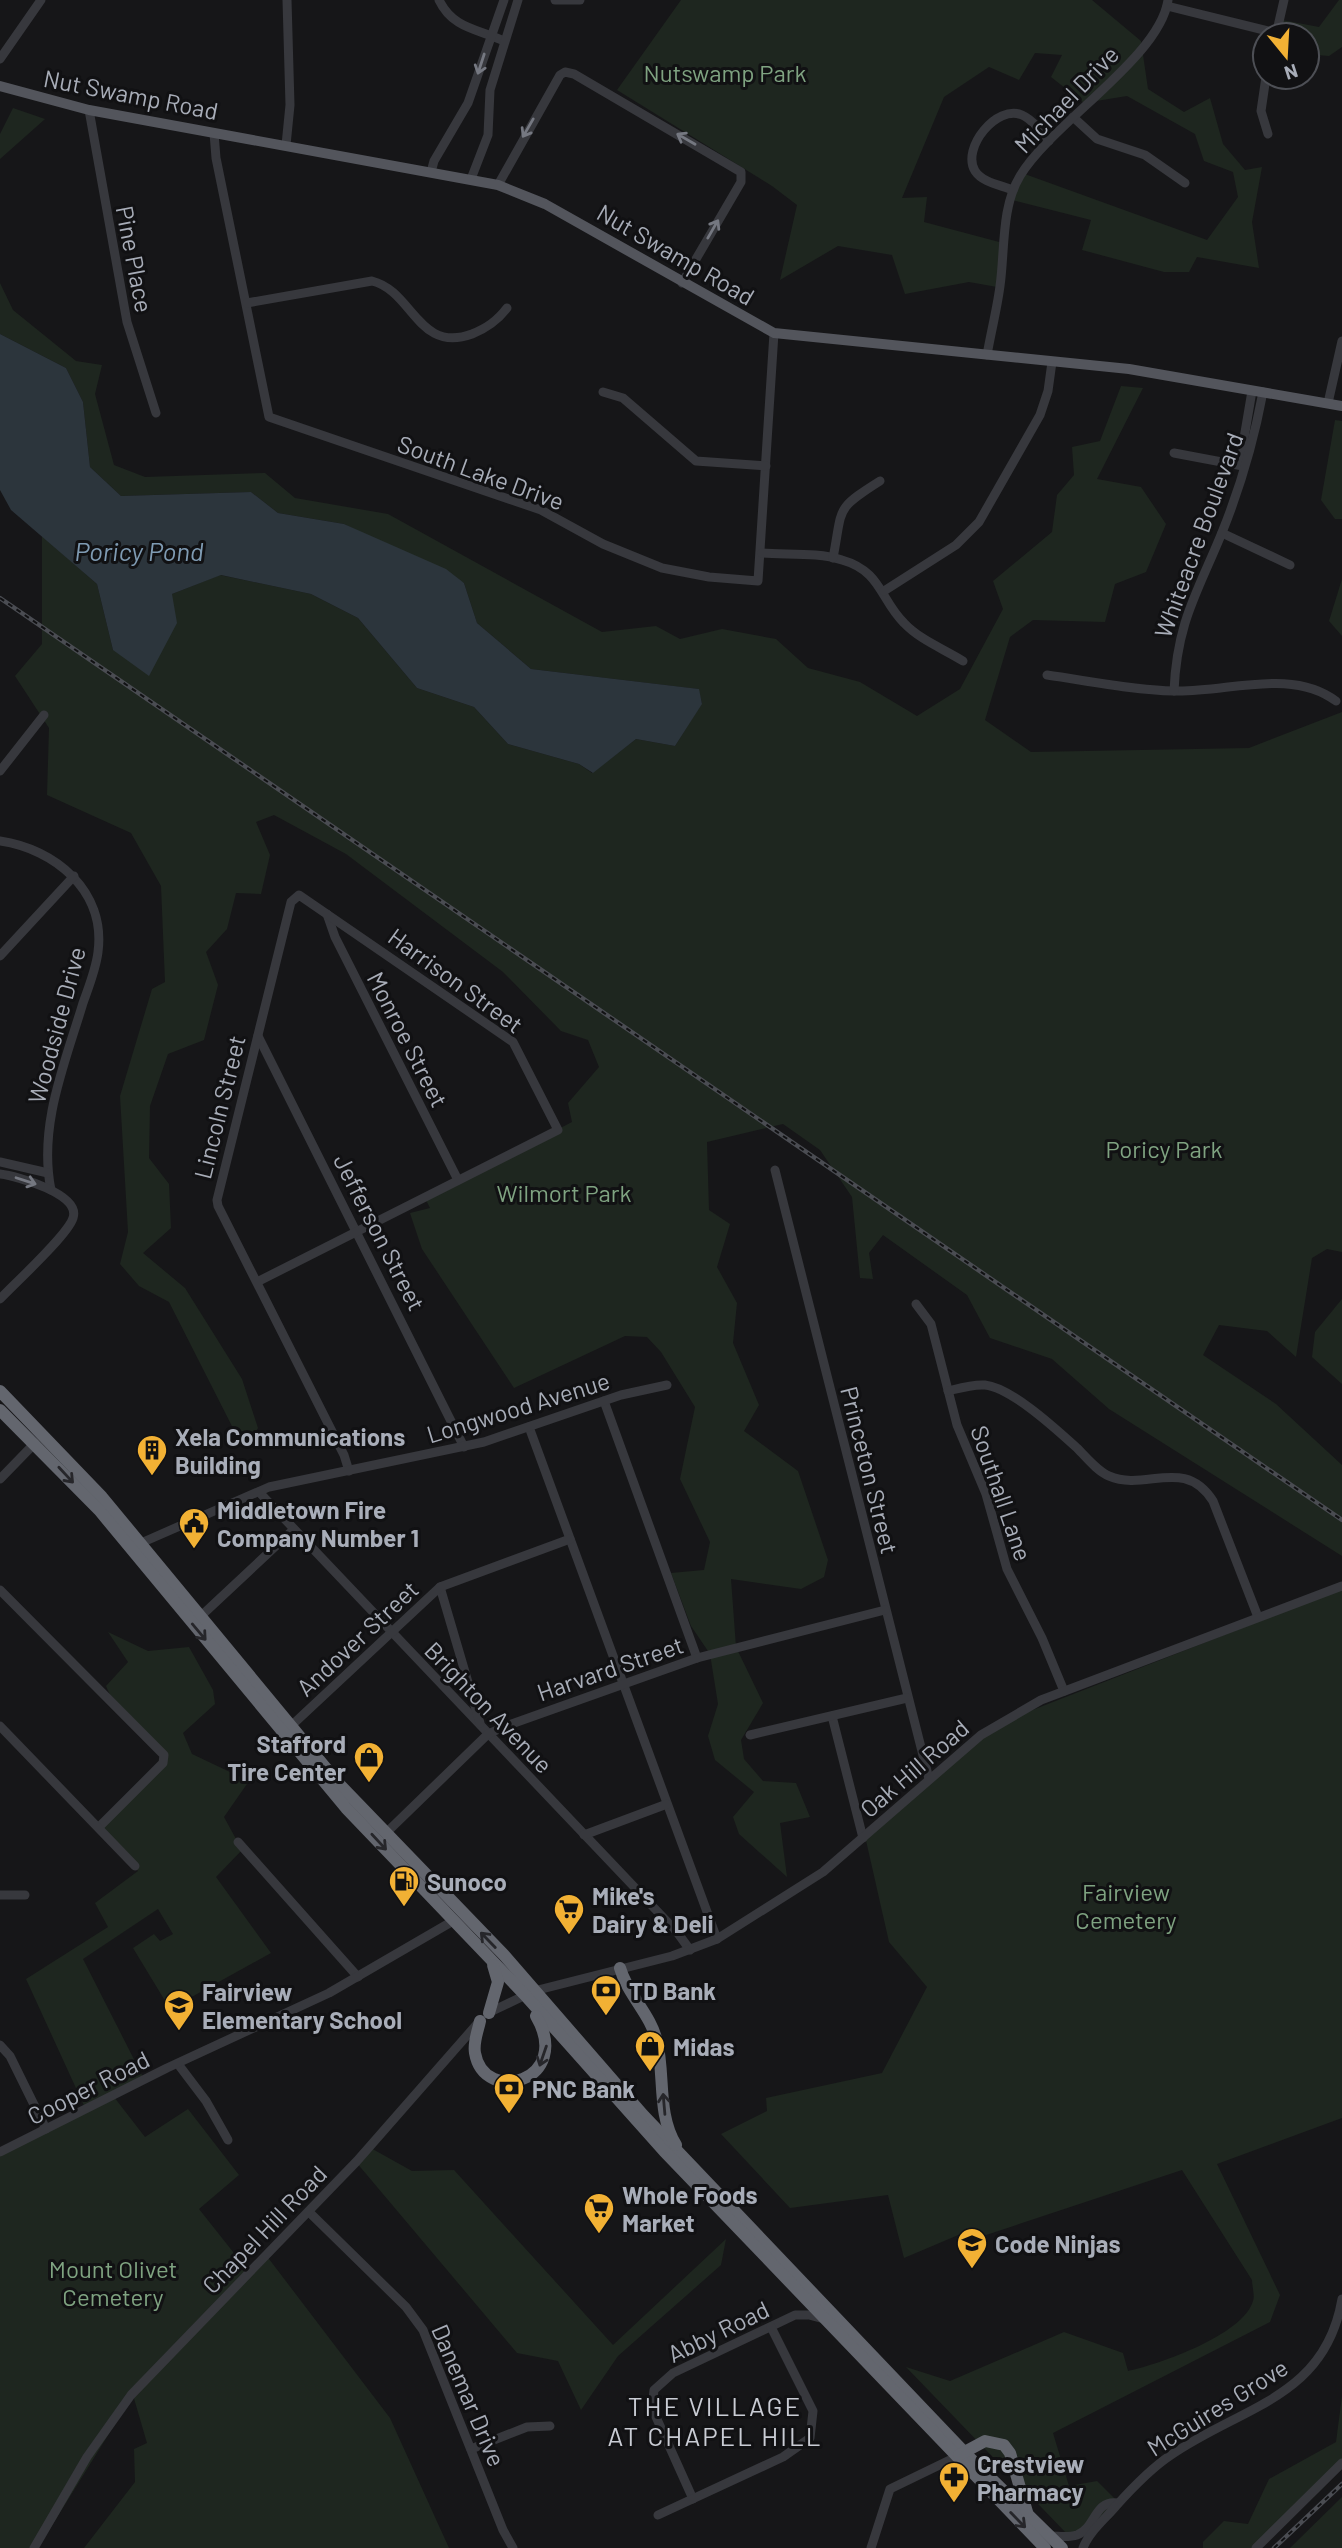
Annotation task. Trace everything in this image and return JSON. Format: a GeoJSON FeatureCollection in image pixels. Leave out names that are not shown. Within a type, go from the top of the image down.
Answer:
{"type":"FeatureCollection","features":[{"type":"Feature","properties":{"kind":"highway"},"geometry":{"type":"LineString","coordinates":[[0,1391],[62,1453],[141,1543],[340,1784],[529,1992],[960,2454],[1027,2512],[1047,2542]]}},
{"type":"Feature","properties":{"kind":"highway"},"geometry":{"type":"LineString","coordinates":[[0,1410],[99,1510],[318,1776],[492,1961],[529,1992],[612,2095],[825,2320],[1047,2542],[1062,2548]]}},
{"type":"Feature","properties":{"kind":"highway"},"geometry":{"type":"LineString","coordinates":[[492,1961],[498,1982],[484,2017],[475,2052],[484,2071],[493,2078],[507,2082],[529,2077],[541,2064],[547,2042],[529,1992]]}},
{"type":"Feature","properties":{"kind":"highway"},"geometry":{"type":"LineString","coordinates":[[620,1968],[630,1992],[652,2025],[659,2055],[665,2119],[672,2138],[690,2165]]}},
{"type":"Feature","properties":{"kind":"highway"},"geometry":{"type":"LineString","coordinates":[[960,2454],[985,2441],[1004,2445],[1010,2453],[1027,2512]]}},
{"type":"Feature","properties":{"kind":"main road","name":"Nut Swamp Road"},"geometry":{"type":"LineString","coordinates":[[0,86],[89,110],[498,185],[545,204],[774,333],[1142,371],[1342,406]]}},
{"type":"Feature","properties":{"kind":"street"},"geometry":{"type":"LineString","coordinates":[[0,59],[41,0]]}},
{"type":"Feature","properties":{"kind":"street"},"geometry":{"type":"LineString","coordinates":[[286,145],[290,105],[288,0]]}},
{"type":"Feature","properties":{"kind":"street"},"geometry":{"type":"LineString","coordinates":[[439,0],[454,22],[504,41]]}},
{"type":"Feature","properties":{"kind":"street"},"geometry":{"type":"LineString","coordinates":[[431,172],[434,161],[458,125],[504,0]]}},
{"type":"Feature","properties":{"kind":"street"},"geometry":{"type":"LineString","coordinates":[[471,179],[488,135],[490,90],[518,0]]}},
{"type":"Feature","properties":{"kind":"street"},"geometry":{"type":"LineString","coordinates":[[555,0],[580,0]]}},
{"type":"Feature","properties":{"kind":"street"},"geometry":{"type":"LineString","coordinates":[[1279,21],[1284,0]]}},
{"type":"Feature","properties":{"kind":"street"},"geometry":{"type":"LineString","coordinates":[[1167,3],[1251,27]]}},
{"type":"Feature","properties":{"kind":"street","name":"Michael Drive"},"geometry":{"type":"LineString","coordinates":[[987,355],[1013,190],[1027,164],[1145,44],[1167,3]]}},
{"type":"Feature","properties":{"kind":"street"},"geometry":{"type":"LineString","coordinates":[[498,185],[562,73],[574,74],[738,169],[742,175],[741,182],[682,283]]}},
{"type":"Feature","properties":{"kind":"street"},"geometry":{"type":"LineString","coordinates":[[474,86],[490,90]]}},
{"type":"Feature","properties":{"kind":"street"},"geometry":{"type":"LineString","coordinates":[[1264,91],[1261,111],[1268,134]]}},
{"type":"Feature","properties":{"kind":"street","name":"Pine Place"},"geometry":{"type":"LineString","coordinates":[[89,110],[127,322],[156,414]]}},
{"type":"Feature","properties":{"kind":"street"},"geometry":{"type":"LineString","coordinates":[[1013,190],[989,181],[975,170],[972,158],[984,132],[1000,117],[1017,113],[1031,121],[1049,141]]}},
{"type":"Feature","properties":{"kind":"street"},"geometry":{"type":"LineString","coordinates":[[1073,117],[1097,139],[1145,155],[1185,183]]}},
{"type":"Feature","properties":{"kind":"street","name":"South Lake Drive"},"geometry":{"type":"LineString","coordinates":[[214,133],[216,158],[269,417],[541,510],[603,544],[662,568],[709,578],[758,581],[762,553],[774,333]]}},
{"type":"Feature","properties":{"kind":"street"},"geometry":{"type":"LineString","coordinates":[[247,303],[372,281],[387,287],[432,333],[449,338],[466,336],[487,327],[507,308]]}},
{"type":"Feature","properties":{"kind":"street"},"geometry":{"type":"LineString","coordinates":[[1328,403],[1342,341]]}},
{"type":"Feature","properties":{"kind":"street"},"geometry":{"type":"LineString","coordinates":[[884,591],[956,545],[979,522],[1040,415],[1048,391],[1052,362]]}},
{"type":"Feature","properties":{"kind":"street","name":"Whiteacre Boulevard"},"geometry":{"type":"LineString","coordinates":[[1174,691],[1175,657],[1183,622],[1222,533],[1243,466],[1242,455],[1258,391]]}},
{"type":"Feature","properties":{"kind":"street"},"geometry":{"type":"LineString","coordinates":[[603,392],[623,398],[696,461],[766,466]]}},
{"type":"Feature","properties":{"kind":"street"},"geometry":{"type":"LineString","coordinates":[[1174,453],[1243,466]]}},
{"type":"Feature","properties":{"kind":"street"},"geometry":{"type":"LineString","coordinates":[[833,558],[841,511],[851,499],[880,481]]}},
{"type":"Feature","properties":{"kind":"street"},"geometry":{"type":"LineString","coordinates":[[1222,533],[1290,565]]}},
{"type":"Feature","properties":{"kind":"street"},"geometry":{"type":"LineString","coordinates":[[762,553],[833,558],[862,569],[884,591],[898,617],[911,629],[963,661]]}},
{"type":"Feature","properties":{"kind":"street"},"geometry":{"type":"LineString","coordinates":[[1047,675],[1174,691],[1297,685],[1310,687],[1336,701]]}},
{"type":"Feature","properties":{"kind":"street"},"geometry":{"type":"LineString","coordinates":[[0,771],[44,715]]}},
{"type":"Feature","properties":{"kind":"street","name":"Woodside Drive"},"geometry":{"type":"LineString","coordinates":[[0,841],[41,851],[74,876],[94,911],[99,951],[52,1110],[47,1150],[51,1190]]}},
{"type":"Feature","properties":{"kind":"street"},"geometry":{"type":"LineString","coordinates":[[0,956],[74,876]]}},
{"type":"Feature","properties":{"kind":"street","name":"Harrison Street"},"geometry":{"type":"LineString","coordinates":[[295,895],[327,914],[513,1042],[558,1130],[458,1180]]}},
{"type":"Feature","properties":{"kind":"street","name":"Lincoln Street"},"geometry":{"type":"LineString","coordinates":[[295,895],[290,902],[217,1199],[349,1471]]}},
{"type":"Feature","properties":{"kind":"street","name":"Monroe Street"},"geometry":{"type":"LineString","coordinates":[[327,914],[335,937],[458,1180]]}},
{"type":"Feature","properties":{"kind":"street","name":"Jefferson Street"},"geometry":{"type":"LineString","coordinates":[[258,1036],[464,1447]]}},
{"type":"Feature","properties":{"kind":"street"},"geometry":{"type":"LineString","coordinates":[[0,1162],[48,1173]]}},
{"type":"Feature","properties":{"kind":"street","name":"Princeton Street"},"geometry":{"type":"LineString","coordinates":[[775,1170],[929,1779]]}},
{"type":"Feature","properties":{"kind":"street"},"geometry":{"type":"LineString","coordinates":[[0,1174],[51,1190],[73,1208],[72,1221],[0,1299]]}},
{"type":"Feature","properties":{"kind":"street"},"geometry":{"type":"LineString","coordinates":[[257,1282],[458,1180]]}},
{"type":"Feature","properties":{"kind":"street","name":"Southall Lane"},"geometry":{"type":"LineString","coordinates":[[916,1304],[931,1324],[957,1424],[986,1494],[1007,1569],[1042,1637],[1063,1691]]}},
{"type":"Feature","properties":{"kind":"street"},"geometry":{"type":"LineString","coordinates":[[948,1391],[982,1384],[1000,1389],[1057,1430],[1111,1477],[1178,1477],[1203,1488],[1213,1501],[1258,1616]]}},
{"type":"Feature","properties":{"kind":"street","name":"Longwood Avenue"},"geometry":{"type":"LineString","coordinates":[[141,1543],[281,1484],[464,1447],[604,1401],[667,1385]]}},
{"type":"Feature","properties":{"kind":"street"},"geometry":{"type":"LineString","coordinates":[[604,1401],[697,1658]]}},
{"type":"Feature","properties":{"kind":"street"},"geometry":{"type":"LineString","coordinates":[[529,1427],[717,1939]]}},
{"type":"Feature","properties":{"kind":"street"},"geometry":{"type":"LineString","coordinates":[[0,1479],[35,1443]]}},
{"type":"Feature","properties":{"kind":"street","name":"Brighton Avenue"},"geometry":{"type":"LineString","coordinates":[[260,1492],[293,1530],[677,1932],[690,1950]]}},
{"type":"Feature","properties":{"kind":"street"},"geometry":{"type":"LineString","coordinates":[[201,1616],[293,1530]]}},
{"type":"Feature","properties":{"kind":"street","name":"Andover Street"},"geometry":{"type":"LineString","coordinates":[[291,1726],[440,1587],[570,1539]]}},
{"type":"Feature","properties":{"kind":"street","name":"Oak Hill Road"},"geometry":{"type":"LineString","coordinates":[[529,1992],[690,1950],[717,1939],[802,1887],[998,1723],[1063,1691],[1342,1586]]}},
{"type":"Feature","properties":{"kind":"street"},"geometry":{"type":"LineString","coordinates":[[440,1587],[481,1725]]}},
{"type":"Feature","properties":{"kind":"street"},"geometry":{"type":"LineString","coordinates":[[0,1590],[162,1751],[164,1758],[100,1826]]}},
{"type":"Feature","properties":{"kind":"street","name":"Harvard Street"},"geometry":{"type":"LineString","coordinates":[[386,1833],[488,1734],[697,1658],[885,1611]]}},
{"type":"Feature","properties":{"kind":"street"},"geometry":{"type":"LineString","coordinates":[[750,1735],[907,1698]]}},
{"type":"Feature","properties":{"kind":"street"},"geometry":{"type":"LineString","coordinates":[[832,1716],[863,1838]]}},
{"type":"Feature","properties":{"kind":"street"},"geometry":{"type":"LineString","coordinates":[[0,1726],[100,1826],[135,1866]]}},
{"type":"Feature","properties":{"kind":"street"},"geometry":{"type":"LineString","coordinates":[[584,1835],[667,1804]]}},
{"type":"Feature","properties":{"kind":"street"},"geometry":{"type":"LineString","coordinates":[[237,1842],[358,1977]]}},
{"type":"Feature","properties":{"kind":"street"},"geometry":{"type":"LineString","coordinates":[[0,1895],[25,1895]]}},
{"type":"Feature","properties":{"kind":"street","name":"Cooper Road"},"geometry":{"type":"LineString","coordinates":[[0,2152],[358,1977],[453,1921]]}},
{"type":"Feature","properties":{"kind":"street","name":"Chapel Hill Road"},"geometry":{"type":"LineString","coordinates":[[34,2548],[87,2457],[131,2395],[309,2212],[484,2017],[529,1992]]}},
{"type":"Feature","properties":{"kind":"street"},"geometry":{"type":"LineString","coordinates":[[0,2045],[10,2056],[46,2129]]}},
{"type":"Feature","properties":{"kind":"street"},"geometry":{"type":"LineString","coordinates":[[178,2064],[206,2101],[228,2140]]}},
{"type":"Feature","properties":{"kind":"street","name":"Danemar Drive"},"geometry":{"type":"LineString","coordinates":[[309,2212],[420,2324],[503,2530],[513,2548]]}},
{"type":"Feature","properties":{"kind":"street","name":"Abby Road"},"geometry":{"type":"LineString","coordinates":[[795,2315],[799,2307],[796,2289]]}},
{"type":"Feature","properties":{"kind":"street","name":"McGuires Grove"},"geometry":{"type":"LineString","coordinates":[[1083,2548],[1138,2481],[1172,2454],[1289,2389],[1306,2376],[1332,2338],[1342,2299]]}},
{"type":"Feature","properties":{"kind":"street","name":"Abby Road"},"geometry":{"type":"LineString","coordinates":[[693,2500],[652,2408],[654,2390],[673,2373],[795,2315],[809,2315],[825,2320]]}},
{"type":"Feature","properties":{"kind":"street"},"geometry":{"type":"LineString","coordinates":[[659,2515],[783,2457],[810,2438],[813,2411],[771,2327]]}},
{"type":"Feature","properties":{"kind":"street"},"geometry":{"type":"LineString","coordinates":[[471,2449],[527,2427],[550,2426]]}},
{"type":"Feature","properties":{"kind":"street"},"geometry":{"type":"LineString","coordinates":[[871,2548],[890,2490],[960,2454]]}},
{"type":"Feature","properties":{"kind":"street"},"geometry":{"type":"LineString","coordinates":[[1256,2548],[1342,2463]]}},
{"type":"Feature","properties":{"kind":"street","name":"McGuires Grove"},"geometry":{"type":"LineString","coordinates":[[1047,2542],[1077,2535],[1086,2529],[1101,2507],[1111,2502],[1118,2503]]}},
{"type":"Feature","properties":{"kind":"green space","name":"Nutswamp Park"},"geometry":{"type":"Polygon","coordinates":[[[681,0],[1092,0],[1141,41],[1148,89],[1184,112],[1210,98],[1223,144],[1245,170],[1262,167],[1252,222],[1259,268],[1197,257],[1189,272],[1164,272],[1082,250],[1091,220],[1012,200],[1022,173],[1207,240],[1238,197],[1233,172],[1204,161],[1195,134],[1127,96],[1084,103],[1051,77],[1062,55],[1035,53],[1019,80],[989,67],[944,97],[902,198],[927,197],[924,222],[1003,243],[997,287],[969,282],[905,294],[892,255],[838,246],[780,280],[797,205],[772,186],[617,90],[681,0]]]}},
{"type":"Feature","properties":{"kind":"green space"},"geometry":{"type":"Polygon","coordinates":[[[1339,0],[1342,0],[1342,47],[1329,56],[1321,55],[1321,24],[1339,0]]]}},
{"type":"Feature","properties":{"kind":"green space"},"geometry":{"type":"Polygon","coordinates":[[[13,108],[45,119],[0,159],[0,134],[13,108]]]}},
{"type":"Feature","properties":{"kind":"green space"},"geometry":{"type":"Polygon","coordinates":[[[0,283],[13,310],[76,361],[102,365],[95,394],[114,465],[145,477],[265,473],[295,498],[388,514],[602,632],[656,626],[680,639],[722,629],[776,639],[808,668],[860,682],[917,716],[960,689],[1003,609],[993,581],[1052,532],[1057,495],[1074,475],[1072,447],[1100,441],[1121,386],[1143,388],[1097,479],[1141,487],[1166,524],[1146,572],[1115,584],[1105,622],[1033,620],[1010,637],[985,720],[1031,752],[1249,748],[1342,712],[1342,1252],[1327,1249],[1312,1258],[1296,1357],[1267,1331],[1219,1325],[1203,1355],[1276,1404],[1342,1465],[1342,1556],[1109,1409],[1052,1359],[990,1338],[967,1295],[883,1235],[869,1253],[873,1279],[860,1278],[852,1197],[820,1150],[783,1124],[707,1142],[709,1210],[730,1224],[717,1267],[737,1303],[733,1343],[759,1405],[744,1431],[798,1471],[828,1560],[824,1577],[801,1589],[731,1579],[736,1647],[763,1703],[741,1740],[744,1759],[763,1781],[796,1783],[810,1817],[780,1823],[787,1877],[739,1834],[733,1817],[754,1792],[715,1760],[708,1736],[718,1704],[710,1654],[691,1626],[671,1573],[704,1570],[710,1542],[680,1479],[695,1407],[661,1352],[647,1337],[625,1336],[514,1388],[422,1249],[410,1213],[430,1208],[425,1198],[572,1122],[568,1103],[599,1067],[588,1040],[561,1031],[503,972],[346,854],[274,815],[256,822],[270,855],[261,894],[236,893],[227,929],[206,952],[218,985],[204,1040],[168,1054],[150,1106],[149,1158],[169,1184],[171,1228],[143,1253],[185,1288],[242,1379],[258,1428],[252,1438],[239,1440],[169,1302],[139,1286],[120,1264],[128,1232],[120,1096],[152,989],[165,982],[161,886],[131,833],[47,795],[49,728],[15,676],[42,644],[42,536],[97,584],[113,650],[172,594],[220,575],[311,594],[358,618],[417,688],[474,707],[508,744],[579,764],[592,773],[636,739],[675,746],[702,703],[698,689],[531,669],[477,623],[464,583],[344,524],[278,513],[251,492],[121,496],[90,467],[83,402],[66,368],[0,334],[0,283]]]}},
{"type":"Feature","properties":{"kind":"green space"},"geometry":{"type":"Polygon","coordinates":[[[1335,420],[1342,421],[1342,519],[1335,519],[1321,500],[1335,420]]]}},
{"type":"Feature","properties":{"kind":"green space"},"geometry":{"type":"Polygon","coordinates":[[[1342,579],[1342,636],[1329,621],[1342,579]]]}},
{"type":"Feature","properties":{"kind":"green space"},"geometry":{"type":"Polygon","coordinates":[[[1342,1299],[1342,1384],[1312,1357],[1315,1332],[1342,1299]]]}},
{"type":"Feature","properties":{"kind":"green space","name":"Fairview Cemetery"},"geometry":{"type":"Polygon","coordinates":[[[1342,1589],[1342,2118],[1217,2164],[1280,2295],[1270,2322],[1053,2433],[1069,2486],[1097,2481],[1118,2502],[1090,2529],[1068,2535],[906,2367],[950,2381],[1064,2332],[1123,2353],[1128,2371],[1179,2355],[1234,2325],[1253,2301],[1252,2280],[1182,2170],[968,2241],[963,2233],[904,2258],[888,2195],[790,2208],[721,2134],[767,2111],[766,2098],[882,2073],[927,1987],[889,1942],[865,1836],[994,1725],[1342,1589]]]}},
{"type":"Feature","properties":{"kind":"green space","name":"Mount Olivet Cemetery"},"geometry":{"type":"Polygon","coordinates":[[[108,1632],[148,1651],[189,1647],[213,1690],[215,1704],[183,1733],[192,1754],[249,1781],[224,1817],[242,1850],[216,1877],[271,1953],[170,2009],[133,1948],[154,1934],[160,1941],[173,1934],[158,1909],[83,1959],[145,2081],[114,2097],[145,2137],[188,2109],[239,2175],[199,2209],[249,2272],[266,2255],[390,2418],[449,2548],[84,2548],[135,2482],[134,2449],[147,2443],[133,2395],[38,2548],[0,2548],[0,2153],[86,2110],[26,1979],[108,1927],[95,1903],[138,1871],[101,1825],[164,1763],[117,1706],[106,1686],[128,1662],[108,1632]]]}},
{"type":"Feature","properties":{"kind":"green space"},"geometry":{"type":"Polygon","coordinates":[[[369,2147],[412,2171],[454,2170],[613,2345],[726,2239],[721,2265],[618,2356],[581,2410],[558,2361],[517,2353],[356,2162],[369,2147]]]}},
{"type":"Feature","properties":{"kind":"green space"},"geometry":{"type":"Polygon","coordinates":[[[1342,2396],[1342,2459],[1253,2548],[1203,2548],[1203,2542],[1224,2521],[1248,2524],[1269,2479],[1336,2442],[1342,2396]]]}},
{"type":"Feature","properties":{"kind":"green space"},"geometry":{"type":"Polygon","coordinates":[[[1342,2497],[1342,2548],[1290,2548],[1342,2497]]]}},
{"type":"Feature","properties":{"kind":"water","name":"Poricy Pond"},"geometry":{"type":"Polygon","coordinates":[[[0,334],[66,368],[83,402],[90,467],[121,496],[251,492],[278,513],[344,524],[446,569],[464,583],[477,623],[531,669],[699,689],[702,704],[675,746],[636,739],[593,773],[579,764],[508,744],[474,707],[417,688],[358,618],[311,594],[221,575],[172,594],[177,623],[149,676],[113,650],[97,584],[11,510],[0,490],[0,334]]]}},
{"type":"Feature","properties":{"kind":"railway"},"geometry":{"type":"LineString","coordinates":[[0,598],[1342,1520]]}},
{"type":"Feature","properties":{"kind":"railway"},"geometry":{"type":"LineString","coordinates":[[1274,2548],[1342,2484]]}},
{"type":"Feature","properties":{"kind":"place","name":"Xela Communications Building"},"geometry":{"type":"Point","coordinates":[152,1477]}},
{"type":"Feature","properties":{"kind":"place","name":"Middletown Fire Company Number 1"},"geometry":{"type":"Point","coordinates":[194,1550]}},
{"type":"Feature","properties":{"kind":"place","name":"Stafford Tire Center"},"geometry":{"type":"Point","coordinates":[369,1784]}},
{"type":"Feature","properties":{"kind":"place","name":"Sunoco"},"geometry":{"type":"Point","coordinates":[404,1908]}},
{"type":"Feature","properties":{"kind":"place","name":"Mike's Dairy & Deli"},"geometry":{"type":"Point","coordinates":[569,1936]}},
{"type":"Feature","properties":{"kind":"place","name":"TD Bank"},"geometry":{"type":"Point","coordinates":[606,2017]}},
{"type":"Feature","properties":{"kind":"place","name":"Fairview Elementary School"},"geometry":{"type":"Point","coordinates":[179,2032]}},
{"type":"Feature","properties":{"kind":"place","name":"Midas"},"geometry":{"type":"Point","coordinates":[650,2073]}},
{"type":"Feature","properties":{"kind":"place","name":"PNC Bank"},"geometry":{"type":"Point","coordinates":[509,2115]}},
{"type":"Feature","properties":{"kind":"place","name":"Whole Foods Market"},"geometry":{"type":"Point","coordinates":[599,2235]}},
{"type":"Feature","properties":{"kind":"place","name":"Code Ninjas"},"geometry":{"type":"Point","coordinates":[972,2270]}},
{"type":"Feature","properties":{"kind":"place","name":"Crestview Pharmacy"},"geometry":{"type":"Point","coordinates":[954,2504]}},
{"type":"Feature","properties":{"kind":"district","name":"THE VILLAGE AT CHAPEL HILL"},"geometry":{"type":"Point","coordinates":[715,2420]}},
{"type":"Feature","properties":{"kind":"park label","name":"Poricy Park"},"geometry":{"type":"Point","coordinates":[1164,1148]}},
{"type":"Feature","properties":{"kind":"park label","name":"Wilmort Park"},"geometry":{"type":"Point","coordinates":[564,1192]}}]}
